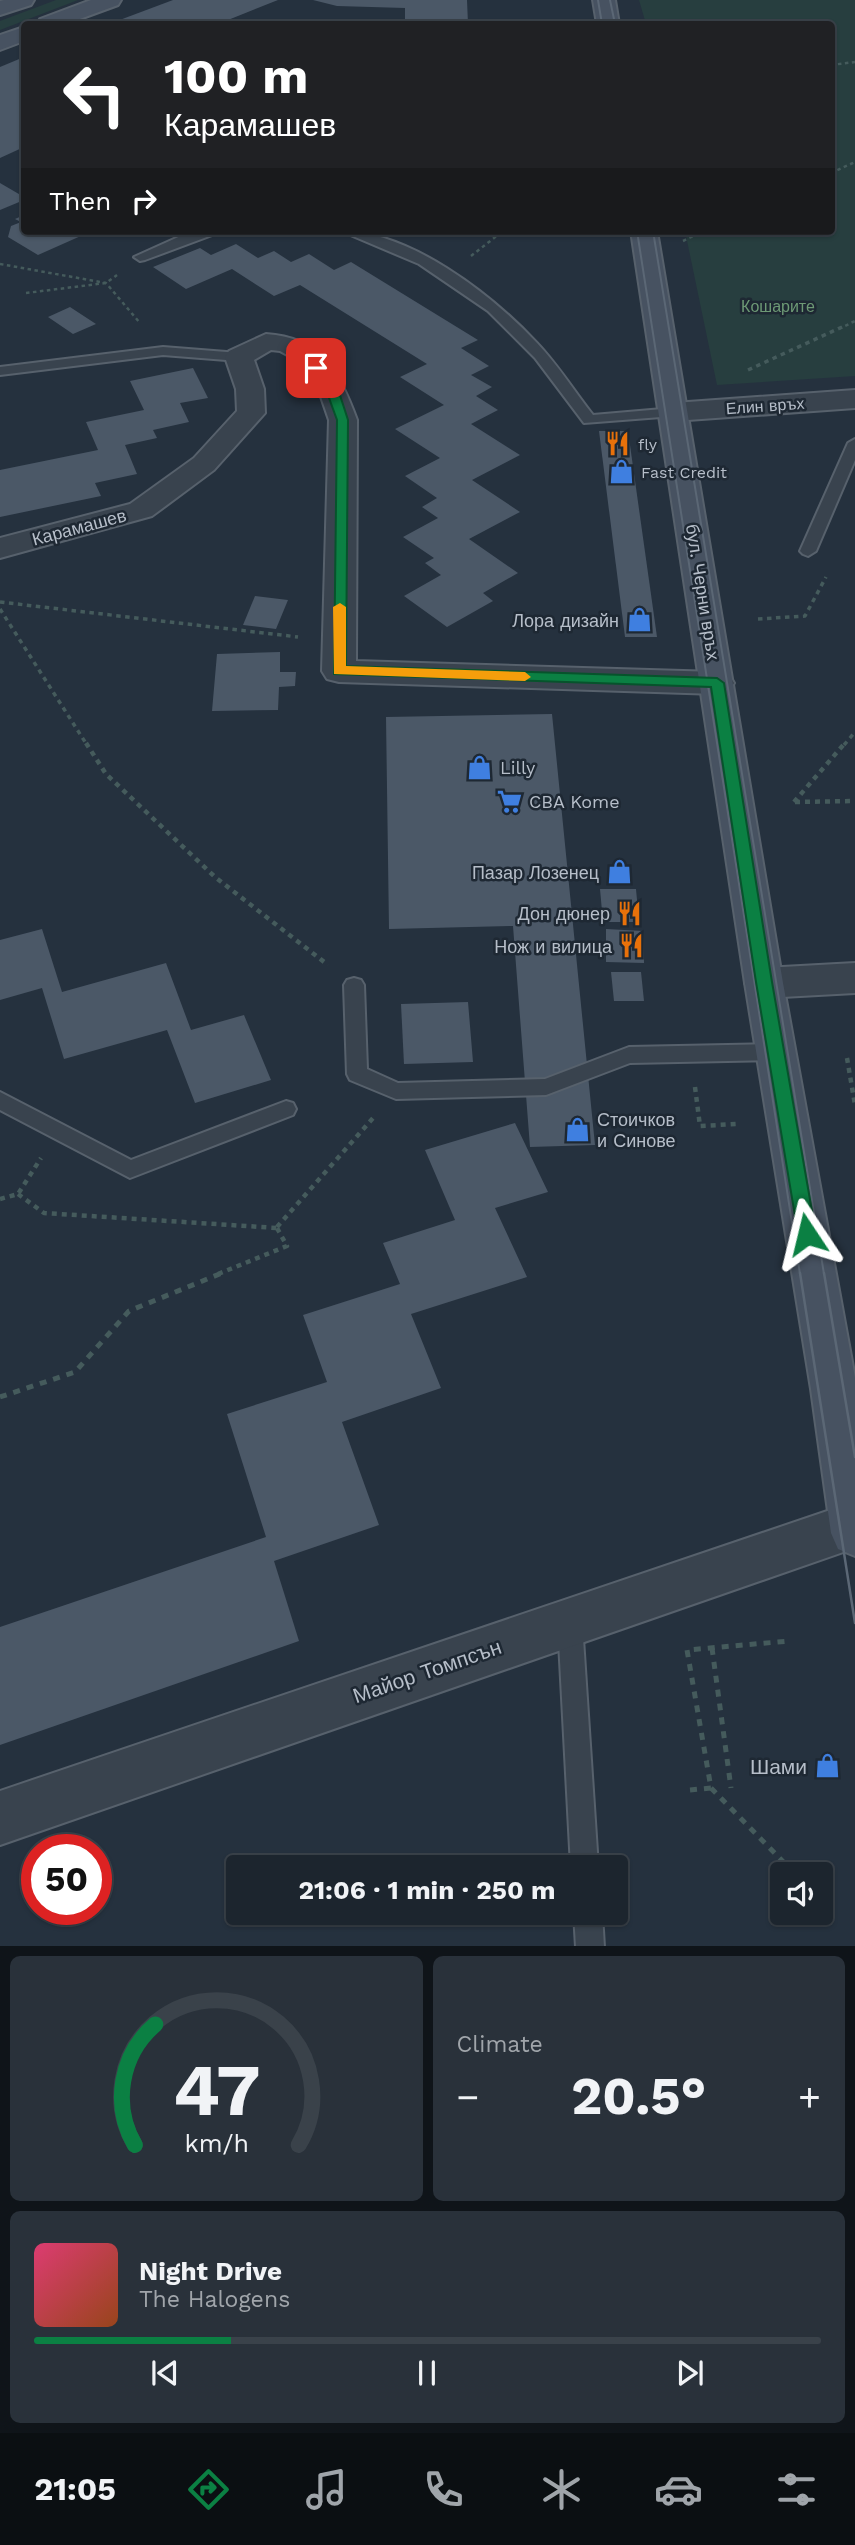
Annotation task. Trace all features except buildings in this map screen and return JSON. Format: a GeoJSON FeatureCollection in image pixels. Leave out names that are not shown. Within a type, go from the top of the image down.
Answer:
{"type":"FeatureCollection","features":[{"type":"Feature","properties":{"kind":"main road"},"geometry":{"type":"LineString","coordinates":[[0,9],[23,0]]}},
{"type":"Feature","properties":{"kind":"main road"},"geometry":{"type":"LineString","coordinates":[[56,21],[110,0]]}},
{"type":"Feature","properties":{"kind":"main road"},"geometry":{"type":"LineString","coordinates":[[604,0],[608,21]]}},
{"type":"Feature","properties":{"kind":"main road"},"geometry":{"type":"LineString","coordinates":[[0,43],[21,35]]}},
{"type":"Feature","properties":{"kind":"main road","name":"бул. Черни връх"},"geometry":{"type":"LineString","coordinates":[[645,235],[764,982],[834,1389],[854,1529]]}},
{"type":"Feature","properties":{"kind":"street"},"geometry":{"type":"LineString","coordinates":[[240,357],[265,342],[285,343],[301,351],[331,386],[342,420],[339,671],[717,683]]}},
{"type":"Feature","properties":{"kind":"street","name":"Карамашев"},"geometry":{"type":"LineString","coordinates":[[0,548],[141,510],[204,464],[251,413],[250,389],[240,357]]}},
{"type":"Feature","properties":{"kind":"street","name":"Елин връх"},"geometry":{"type":"LineString","coordinates":[[674,412],[855,400]]}},
{"type":"Feature","properties":{"kind":"street"},"geometry":{"type":"LineString","coordinates":[[764,982],[855,978]]}},
{"type":"Feature","properties":{"kind":"street","name":"Майор Томпсън"},"geometry":{"type":"LineString","coordinates":[[0,1818],[570,1622],[854,1529]]}},
{"type":"Feature","properties":{"kind":"lane"},"geometry":{"type":"LineString","coordinates":[[140,257],[199,235]]}},
{"type":"Feature","properties":{"kind":"lane"},"geometry":{"type":"LineString","coordinates":[[363,235],[375,238],[454,279],[491,307],[533,347],[589,420],[674,412]]}},
{"type":"Feature","properties":{"kind":"lane"},"geometry":{"type":"LineString","coordinates":[[0,370],[163,351],[240,357]]}},
{"type":"Feature","properties":{"kind":"lane"},"geometry":{"type":"LineString","coordinates":[[808,551],[855,443]]}},
{"type":"Feature","properties":{"kind":"lane"},"geometry":{"type":"LineString","coordinates":[[354,985],[356,1074],[396,1091],[546,1087],[629,1055],[776,1052]]}},
{"type":"Feature","properties":{"kind":"lane"},"geometry":{"type":"LineString","coordinates":[[0,1100],[130,1168],[286,1109]]}},
{"type":"Feature","properties":{"kind":"lane"},"geometry":{"type":"LineString","coordinates":[[570,1622],[584,1855]]}},
{"type":"Feature","properties":{"kind":"lane"},"geometry":{"type":"LineString","coordinates":[[588,1925],[590,1946]]}},
{"type":"Feature","properties":{"kind":"path"},"geometry":{"type":"LineString","coordinates":[[835,64],[855,62]]}},
{"type":"Feature","properties":{"kind":"path"},"geometry":{"type":"LineString","coordinates":[[835,171],[855,162]]}},
{"type":"Feature","properties":{"kind":"path"},"geometry":{"type":"LineString","coordinates":[[454,279],[469,258],[498,235]]}},
{"type":"Feature","properties":{"kind":"path"},"geometry":{"type":"LineString","coordinates":[[681,242],[696,235]]}},
{"type":"Feature","properties":{"kind":"path"},"geometry":{"type":"LineString","coordinates":[[0,264],[106,283],[163,351]]}},
{"type":"Feature","properties":{"kind":"path"},"geometry":{"type":"LineString","coordinates":[[26,293],[106,283]]}},
{"type":"Feature","properties":{"kind":"path"},"geometry":{"type":"LineString","coordinates":[[748,370],[855,321]]}},
{"type":"Feature","properties":{"kind":"path"},"geometry":{"type":"LineString","coordinates":[[758,619],[805,616],[830,568]]}},
{"type":"Feature","properties":{"kind":"path"},"geometry":{"type":"LineString","coordinates":[[0,602],[339,642]]}},
{"type":"Feature","properties":{"kind":"path"},"geometry":{"type":"LineString","coordinates":[[0,609],[106,774],[215,877],[354,985]]}},
{"type":"Feature","properties":{"kind":"path"},"geometry":{"type":"LineString","coordinates":[[855,732],[794,802],[855,801]]}},
{"type":"Feature","properties":{"kind":"path"},"geometry":{"type":"LineString","coordinates":[[847,1058],[855,1105]]}},
{"type":"Feature","properties":{"kind":"path"},"geometry":{"type":"LineString","coordinates":[[695,1086],[699,1126],[736,1124]]}},
{"type":"Feature","properties":{"kind":"path"},"geometry":{"type":"LineString","coordinates":[[277,1228],[396,1091]]}},
{"type":"Feature","properties":{"kind":"path"},"geometry":{"type":"LineString","coordinates":[[0,1199],[18,1194],[44,1213],[277,1228]]}},
{"type":"Feature","properties":{"kind":"path"},"geometry":{"type":"LineString","coordinates":[[0,1397],[75,1372],[129,1311],[287,1246],[277,1228]]}},
{"type":"Feature","properties":{"kind":"path"},"geometry":{"type":"LineString","coordinates":[[783,1862],[711,1788],[687,1650],[789,1640]]}},
{"type":"Feature","properties":{"kind":"path"},"geometry":{"type":"LineString","coordinates":[[712,1648],[731,1788]]}},
{"type":"Feature","properties":{"kind":"path"},"geometry":{"type":"LineString","coordinates":[[690,1790],[711,1788]]}},
{"type":"Feature","properties":{"kind":"green space"},"geometry":{"type":"Polygon","coordinates":[[[56,0],[78,0],[0,30],[0,21],[56,0]]]}},
{"type":"Feature","properties":{"kind":"green space","name":"Кошарите"},"geometry":{"type":"Polygon","coordinates":[[[639,0],[855,0],[855,376],[717,385],[686,235],[835,235],[835,21],[645,21],[639,0]]]}},
{"type":"Feature","properties":{"kind":"tram line"},"geometry":{"type":"LineString","coordinates":[[598,0],[602,21]]}},
{"type":"Feature","properties":{"kind":"tram line"},"geometry":{"type":"LineString","coordinates":[[610,0],[614,21]]}},
{"type":"Feature","properties":{"kind":"tram line"},"geometry":{"type":"LineString","coordinates":[[638,235],[800,1274]]}},
{"type":"Feature","properties":{"kind":"tram line"},"geometry":{"type":"LineString","coordinates":[[654,235],[824,1274]]}},
{"type":"Feature","properties":{"kind":"tram line"},"geometry":{"type":"LineString","coordinates":[[800,1273],[855,1623]]}},
{"type":"Feature","properties":{"kind":"tram line"},"geometry":{"type":"LineString","coordinates":[[824,1273],[855,1457]]}},
{"type":"Feature","properties":{"kind":"slow traffic"},"geometry":{"type":"LineString","coordinates":[[340,607],[339,671],[525,677]]}},
{"type":"Feature","properties":{"kind":"place","name":"fly"},"geometry":{"type":"Point","coordinates":[618,444]}},
{"type":"Feature","properties":{"kind":"place","name":"Fast Credit"},"geometry":{"type":"Point","coordinates":[621,472]}},
{"type":"Feature","properties":{"kind":"place","name":"Лора дизайн"},"geometry":{"type":"Point","coordinates":[639,620]}},
{"type":"Feature","properties":{"kind":"place","name":"Lilly"},"geometry":{"type":"Point","coordinates":[480,767]}},
{"type":"Feature","properties":{"kind":"place","name":"CBA Kome"},"geometry":{"type":"Point","coordinates":[509,801]}},
{"type":"Feature","properties":{"kind":"place","name":"Пазар Лозенец"},"geometry":{"type":"Point","coordinates":[619,872]}},
{"type":"Feature","properties":{"kind":"place","name":"Дон дюнер"},"geometry":{"type":"Point","coordinates":[630,913]}},
{"type":"Feature","properties":{"kind":"place","name":"Нож и вилица"},"geometry":{"type":"Point","coordinates":[632,946]}},
{"type":"Feature","properties":{"kind":"place","name":"Стоичков и Синове"},"geometry":{"type":"Point","coordinates":[577,1129]}},
{"type":"Feature","properties":{"kind":"place","name":"Шами"},"geometry":{"type":"Point","coordinates":[827,1766]}},
{"type":"Feature","properties":{"kind":"route"},"geometry":{"type":"LineString","coordinates":[[316,368],[331,386],[342,420],[339,671],[717,683],[807,1234]]}}]}
